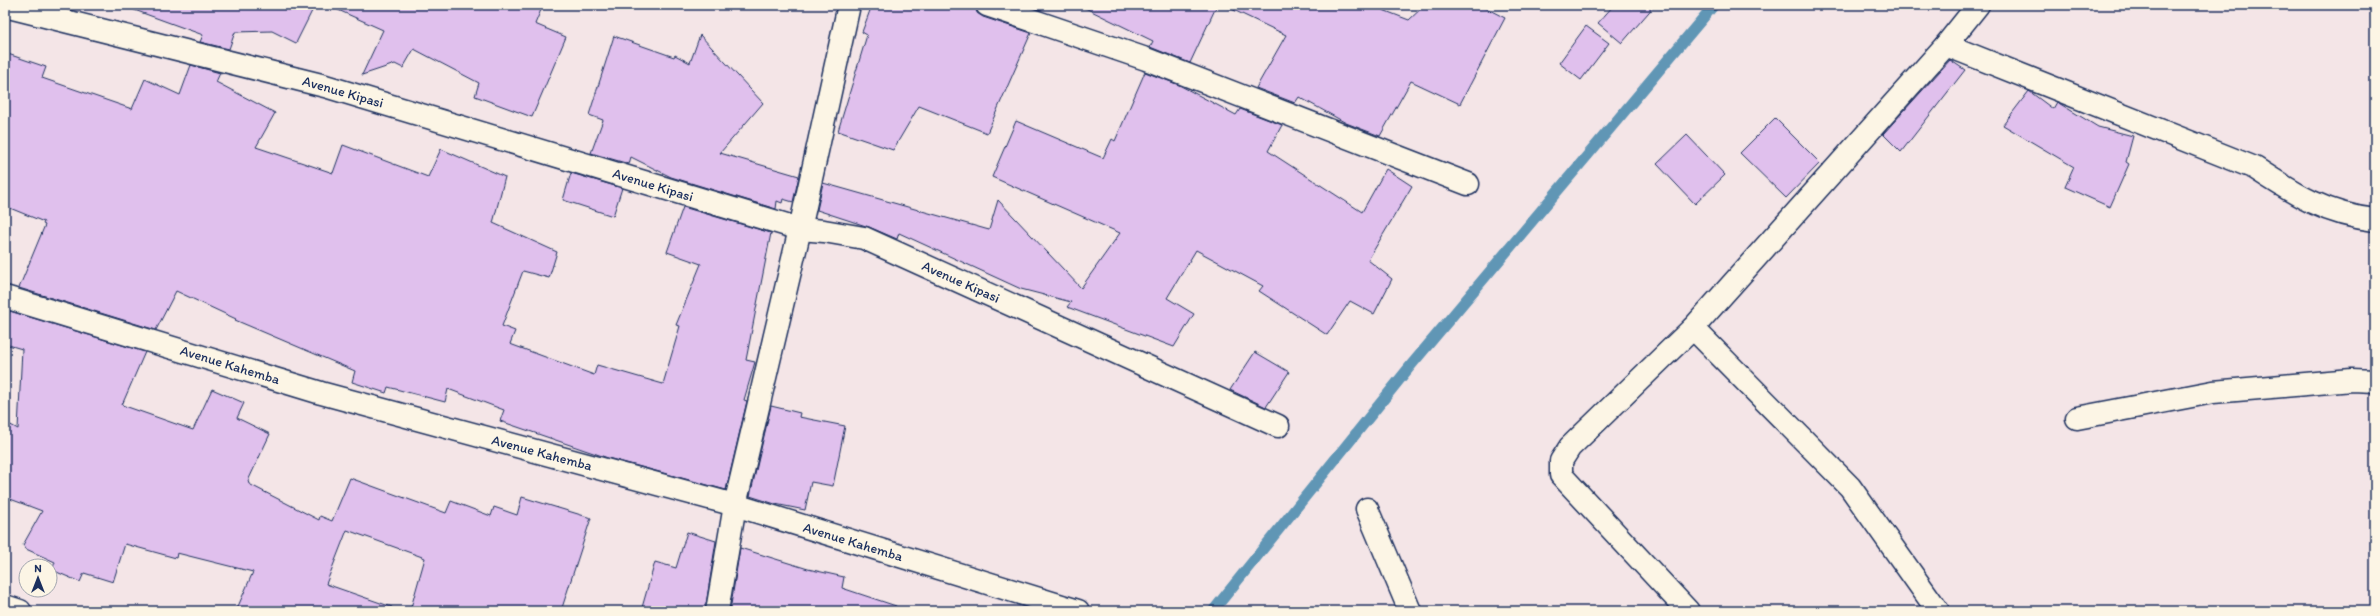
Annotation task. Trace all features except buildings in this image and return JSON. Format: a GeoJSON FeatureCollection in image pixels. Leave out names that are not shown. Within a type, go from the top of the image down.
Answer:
{"type":"FeatureCollection","features":[{"type":"Feature","properties":{"kind":"street"},"geometry":{"type":"LineString","coordinates":[[716,611],[735,505],[800,229],[849,5]]}},
{"type":"Feature","properties":{"kind":"street"},"geometry":{"type":"LineString","coordinates":[[987,5],[1146,59],[1468,184]]}},
{"type":"Feature","properties":{"kind":"street"},"geometry":{"type":"LineString","coordinates":[[1688,611],[1560,475],[1560,461],[1570,447],[1601,415],[1693,328],[1946,45],[1978,5]]}},
{"type":"Feature","properties":{"kind":"street","name":"Avenue Kipasi"},"geometry":{"type":"LineString","coordinates":[[5,6],[325,86],[800,229],[824,231],[864,238],[1278,426]]}},
{"type":"Feature","properties":{"kind":"street"},"geometry":{"type":"LineString","coordinates":[[1946,45],[2255,168],[2300,198],[2350,217],[2375,220]]}},
{"type":"Feature","properties":{"kind":"street","name":"Avenue Kahemba"},"geometry":{"type":"LineString","coordinates":[[5,297],[321,393],[735,505],[1078,611]]}},
{"type":"Feature","properties":{"kind":"street"},"geometry":{"type":"LineString","coordinates":[[1693,328],[1850,487],[1938,611]]}},
{"type":"Feature","properties":{"kind":"street"},"geometry":{"type":"LineString","coordinates":[[2077,418],[2213,392],[2352,380],[2375,381]]}},
{"type":"Feature","properties":{"kind":"street"},"geometry":{"type":"LineString","coordinates":[[1366,509],[1410,611]]}},
{"type":"Feature","properties":{"kind":"street"},"geometry":{"type":"LineString","coordinates":[[5,606],[20,611]]}},
{"type":"Feature","properties":{"kind":"waterway"},"geometry":{"type":"LineString","coordinates":[[1213,611],[1412,364],[1714,5]]}}]}
